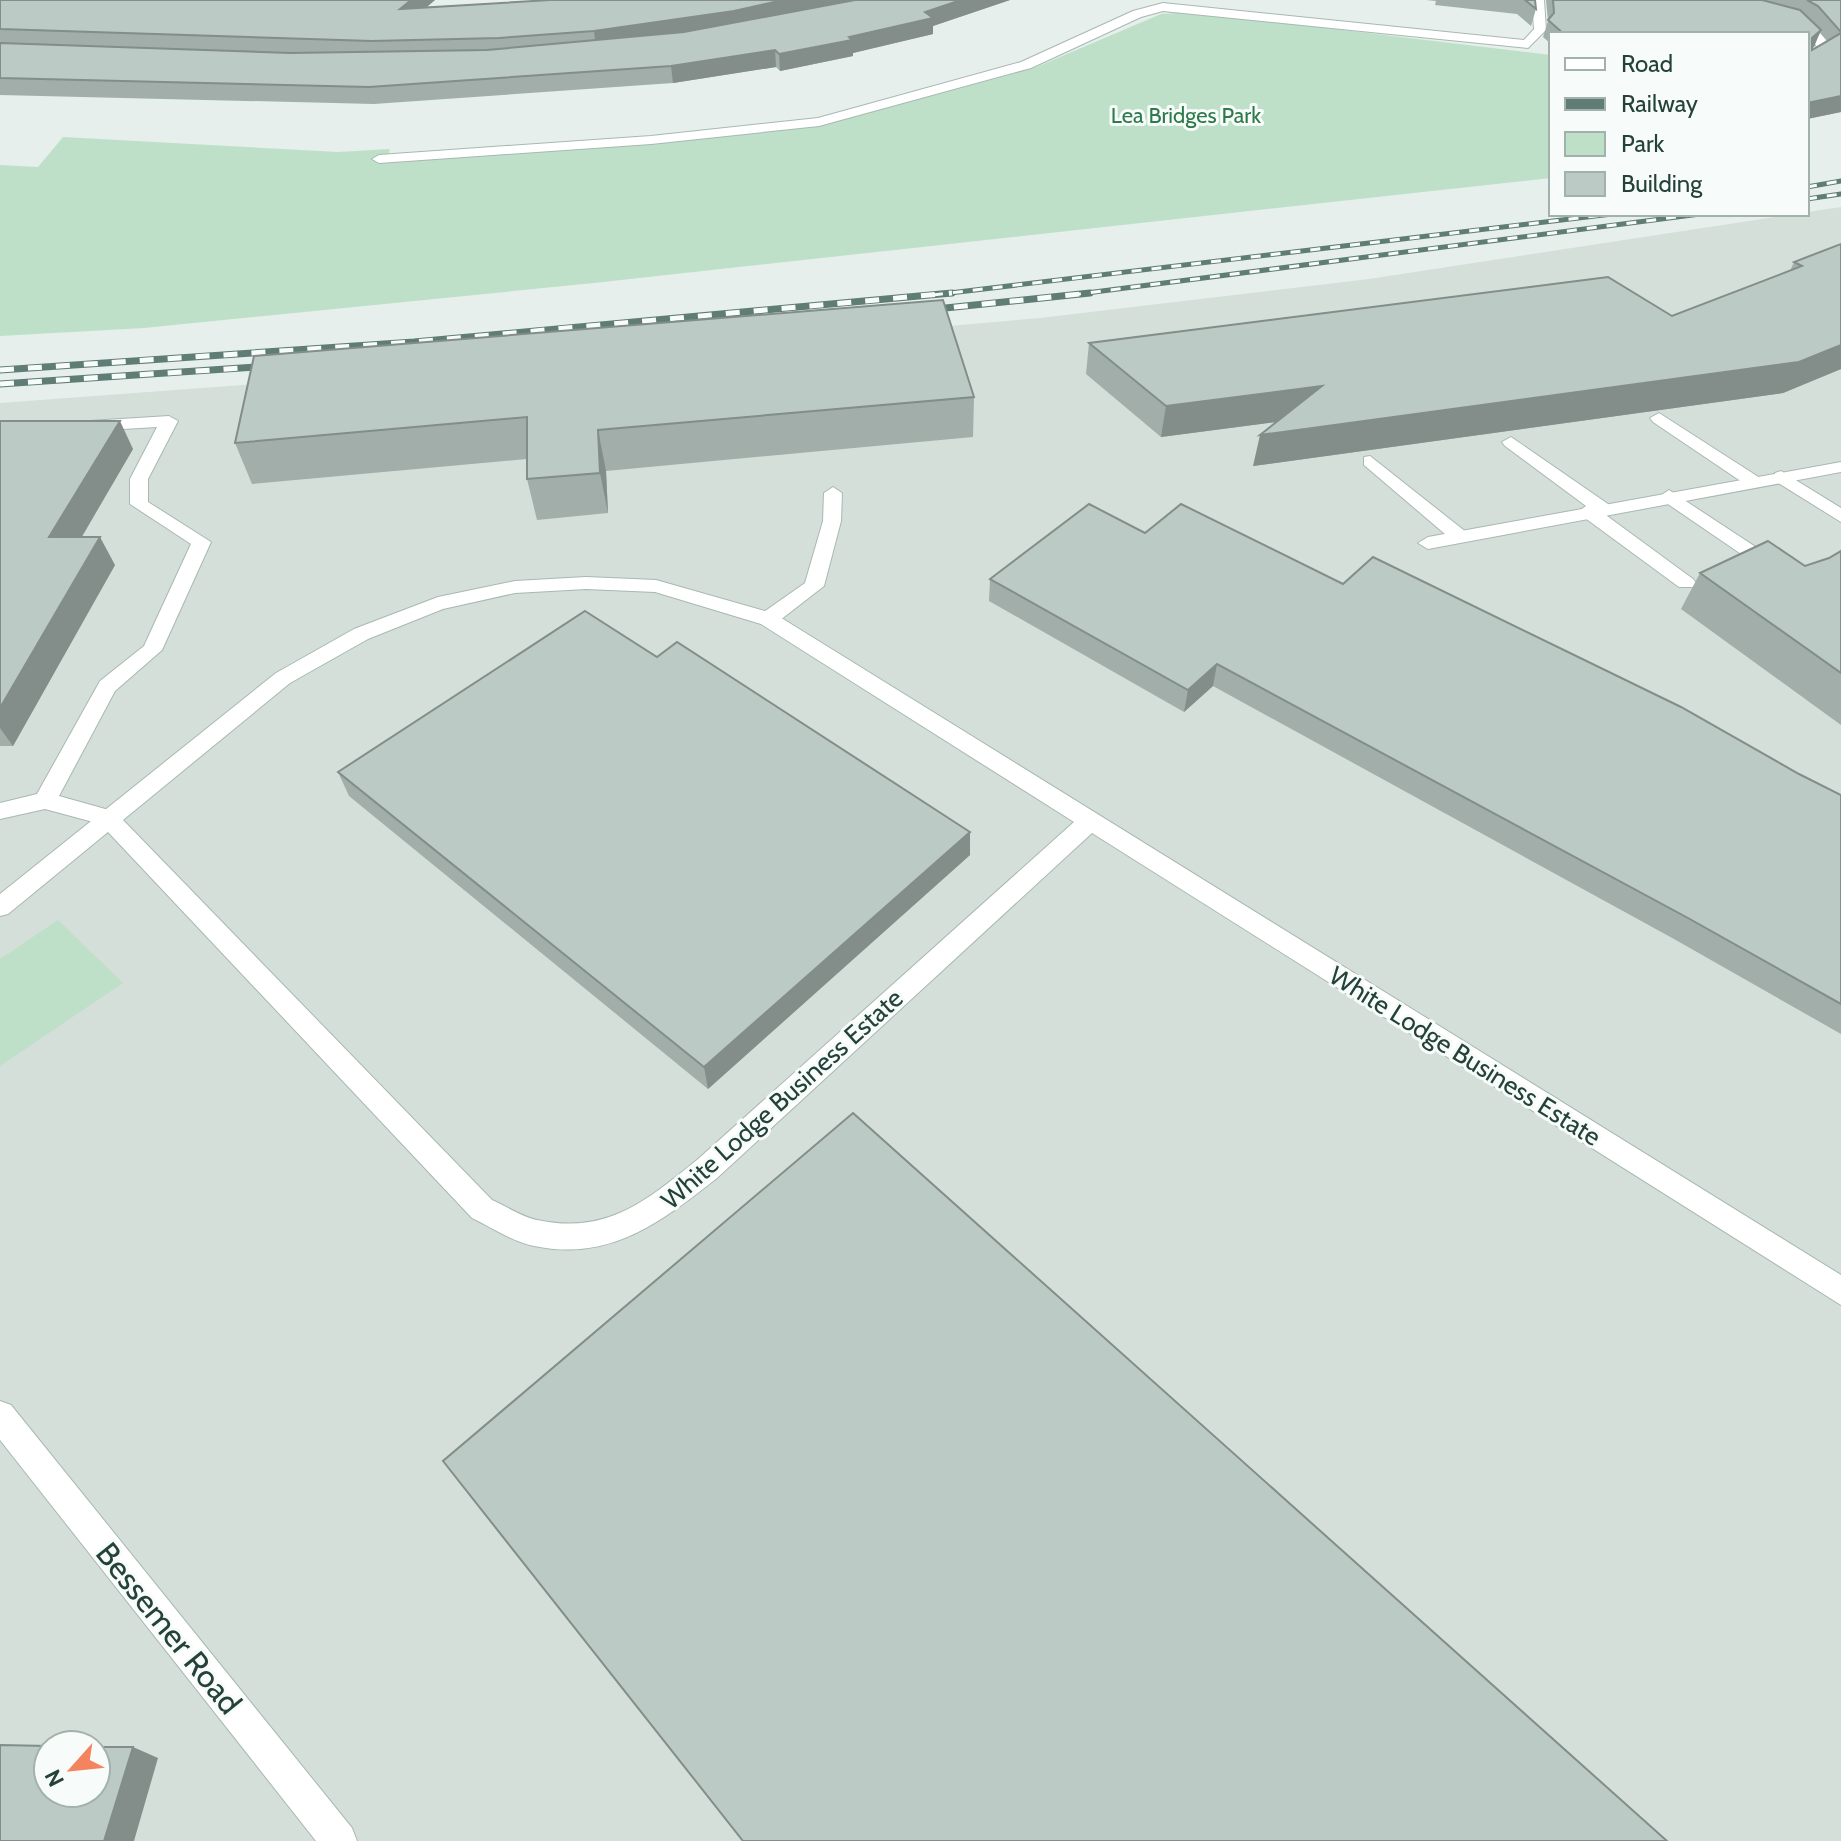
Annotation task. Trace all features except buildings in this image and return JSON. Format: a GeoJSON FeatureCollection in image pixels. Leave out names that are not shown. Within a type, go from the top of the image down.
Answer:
{"type":"FeatureCollection","features":[{"type":"Feature","properties":{"kind":"street"},"geometry":{"type":"LineString","coordinates":[[379,159],[651,140],[819,122],[1026,65],[1137,14],[1163,7],[1190,7],[1528,44],[1540,30],[1538,0]]}},
{"type":"Feature","properties":{"kind":"street"},"geometry":{"type":"LineString","coordinates":[[1783,16],[1809,28],[1821,39],[1825,49],[1809,60]]}},
{"type":"Feature","properties":{"kind":"street"},"geometry":{"type":"LineString","coordinates":[[1659,418],[1754,482]]}},
{"type":"Feature","properties":{"kind":"street"},"geometry":{"type":"LineString","coordinates":[[45,801],[107,686],[152,650],[201,542],[139,504],[139,479],[169,421],[61,427]]}},
{"type":"Feature","properties":{"kind":"street"},"geometry":{"type":"LineString","coordinates":[[1511,442],[1686,583]]}},
{"type":"Feature","properties":{"kind":"street"},"geometry":{"type":"LineString","coordinates":[[1370,461],[1459,536]]}},
{"type":"Feature","properties":{"kind":"street"},"geometry":{"type":"LineString","coordinates":[[1428,543],[1594,509],[1841,467]]}},
{"type":"Feature","properties":{"kind":"street"},"geometry":{"type":"LineString","coordinates":[[1781,477],[1841,516]]}},
{"type":"Feature","properties":{"kind":"street"},"geometry":{"type":"LineString","coordinates":[[768,619],[814,586],[832,521],[833,493]]}},
{"type":"Feature","properties":{"kind":"street"},"geometry":{"type":"LineString","coordinates":[[1669,496],[1787,577]]}},
{"type":"Feature","properties":{"kind":"street","name":"White Lodge Business Estate"},"geometry":{"type":"LineString","coordinates":[[0,907],[283,678],[361,634],[438,604],[515,587],[586,583],[656,586],[768,619],[1841,1291]]}},
{"type":"Feature","properties":{"kind":"street"},"geometry":{"type":"LineString","coordinates":[[0,811],[45,801],[108,818]]}},
{"type":"Feature","properties":{"kind":"street","name":"White Lodge Business Estate"},"geometry":{"type":"LineString","coordinates":[[108,818],[482,1209],[534,1233],[597,1236],[652,1213],[707,1169],[1089,822]]}},
{"type":"Feature","properties":{"kind":"street","name":"Bessemer Road"},"geometry":{"type":"LineString","coordinates":[[0,1416],[339,1841]]}},
{"type":"Feature","properties":{"kind":"shaded area"},"geometry":{"type":"Polygon","coordinates":[[[1841,207],[1841,1841],[0,1841],[0,403],[457,369],[1040,318],[1369,279],[1782,216],[1809,216],[1809,212],[1841,207]]]}},
{"type":"Feature","properties":{"kind":"green space","name":"Lea Bridges Park"},"geometry":{"type":"Polygon","coordinates":[[[1194,12],[1549,55],[1549,178],[594,283],[144,328],[0,336],[0,165],[38,167],[63,137],[338,152],[390,149],[387,159],[838,120],[1034,68],[1161,14],[1194,12]]]}},
{"type":"Feature","properties":{"kind":"green space"},"geometry":{"type":"Polygon","coordinates":[[[58,920],[123,983],[0,1066],[0,959],[58,920]]]}},
{"type":"Feature","properties":{"kind":"railway"},"geometry":{"type":"LineString","coordinates":[[1809,187],[1841,181]]}},
{"type":"Feature","properties":{"kind":"railway"},"geometry":{"type":"LineString","coordinates":[[1809,199],[1841,194]]}},
{"type":"Feature","properties":{"kind":"railway"},"geometry":{"type":"LineString","coordinates":[[943,294],[1595,216]]}},
{"type":"Feature","properties":{"kind":"railway"},"geometry":{"type":"LineString","coordinates":[[1072,295],[1684,216]]}},
{"type":"Feature","properties":{"kind":"railway"},"geometry":{"type":"LineString","coordinates":[[943,294],[952,293]]}},
{"type":"Feature","properties":{"kind":"railway"},"geometry":{"type":"LineString","coordinates":[[1072,295],[1090,293]]}},
{"type":"Feature","properties":{"kind":"railway"},"geometry":{"type":"LineString","coordinates":[[0,370],[414,342],[943,294]]}},
{"type":"Feature","properties":{"kind":"railway"},"geometry":{"type":"LineString","coordinates":[[933,295],[943,294]]}},
{"type":"Feature","properties":{"kind":"railway"},"geometry":{"type":"LineString","coordinates":[[926,310],[1072,295]]}},
{"type":"Feature","properties":{"kind":"railway"},"geometry":{"type":"LineString","coordinates":[[0,384],[272,366]]}}]}
